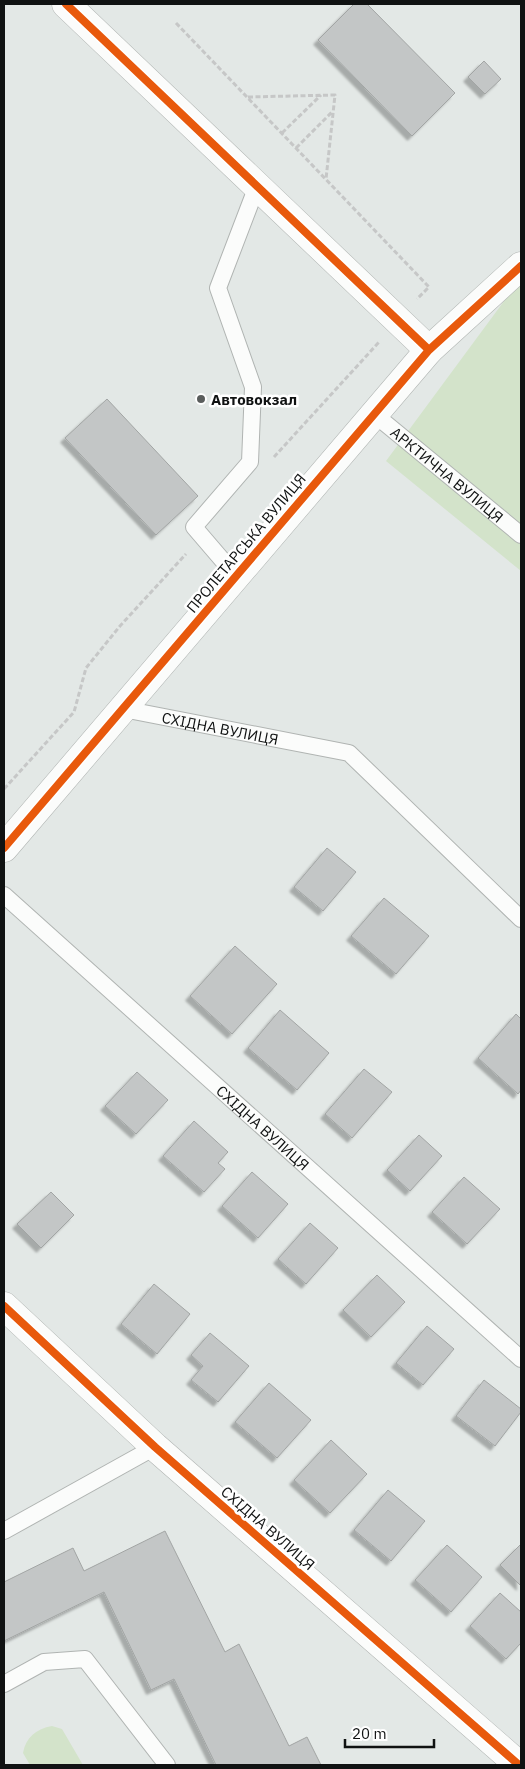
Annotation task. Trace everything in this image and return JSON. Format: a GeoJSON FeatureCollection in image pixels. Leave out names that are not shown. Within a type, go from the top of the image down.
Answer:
{"type":"FeatureCollection","features":[{"type":"Feature","properties":{"kind":"street"},"geometry":{"type":"LineString","coordinates":[[66,4],[428,350]]}},
{"type":"Feature","properties":{"kind":"street","name":"ПРОЛЕТАРСЬКА ВУЛИЦЯ"},"geometry":{"type":"LineString","coordinates":[[4,848],[428,350],[521,266]]}},
{"type":"Feature","properties":{"kind":"street","name":"СХІДНА ВУЛИЦЯ"},"geometry":{"type":"LineString","coordinates":[[4,1306],[155,1447],[519,1765]]}},
{"type":"Feature","properties":{"kind":"lane"},"geometry":{"type":"LineString","coordinates":[[236,576],[194,527],[250,462],[252,387],[218,288],[257,186]]}},
{"type":"Feature","properties":{"kind":"lane","name":"АРКТИЧНА ВУЛИЦЯ"},"geometry":{"type":"LineString","coordinates":[[374,414],[521,535]]}},
{"type":"Feature","properties":{"kind":"lane","name":"СХІДНА ВУЛИЦЯ"},"geometry":{"type":"LineString","coordinates":[[123,709],[349,754],[521,919]]}},
{"type":"Feature","properties":{"kind":"lane","name":"СХІДНА ВУЛИЦЯ"},"geometry":{"type":"LineString","coordinates":[[4,895],[521,1359]]}},
{"type":"Feature","properties":{"kind":"lane"},"geometry":{"type":"LineString","coordinates":[[4,1531],[155,1447]]}},
{"type":"Feature","properties":{"kind":"lane"},"geometry":{"type":"LineString","coordinates":[[4,1684],[44,1662],[85,1659],[168,1765]]}},
{"type":"Feature","properties":{"kind":"path"},"geometry":{"type":"LineString","coordinates":[[176,23],[428,287]]}},
{"type":"Feature","properties":{"kind":"path"},"geometry":{"type":"LineString","coordinates":[[282,133],[321,95]]}},
{"type":"Feature","properties":{"kind":"path"},"geometry":{"type":"LineString","coordinates":[[248,97],[335,95],[326,179]]}},
{"type":"Feature","properties":{"kind":"path"},"geometry":{"type":"LineString","coordinates":[[296,148],[334,110]]}},
{"type":"Feature","properties":{"kind":"green space"},"geometry":{"type":"Polygon","coordinates":[[[521,278],[521,571],[386,461],[521,278]]]}},
{"type":"Feature","properties":{"kind":"green space"},"geometry":{"type":"Polygon","coordinates":[[[52,1726],[62,1729],[83,1765],[30,1765],[23,1753],[29,1738],[41,1729],[52,1726]]]}},
{"type":"Feature","properties":{"kind":"building"},"geometry":{"type":"Polygon","coordinates":[[[354,4],[367,4],[455,93],[412,136],[318,40],[354,4]]]}},
{"type":"Feature","properties":{"kind":"building"},"geometry":{"type":"Polygon","coordinates":[[[484,61],[501,79],[485,94],[468,77],[484,61]]]}},
{"type":"Feature","properties":{"kind":"building"},"geometry":{"type":"Polygon","coordinates":[[[107,399],[198,496],[156,535],[65,438],[107,399]]]}},
{"type":"Feature","properties":{"kind":"building"},"geometry":{"type":"Polygon","coordinates":[[[327,848],[356,872],[323,911],[294,887],[327,848]]]}},
{"type":"Feature","properties":{"kind":"building"},"geometry":{"type":"Polygon","coordinates":[[[384,898],[429,936],[396,974],[351,936],[384,898]]]}},
{"type":"Feature","properties":{"kind":"building"},"geometry":{"type":"Polygon","coordinates":[[[235,946],[277,984],[232,1034],[190,996],[235,946]]]}},
{"type":"Feature","properties":{"kind":"building"},"geometry":{"type":"Polygon","coordinates":[[[280,1010],[329,1053],[297,1090],[248,1048],[280,1010]]]}},
{"type":"Feature","properties":{"kind":"building"},"geometry":{"type":"Polygon","coordinates":[[[516,1014],[521,1019],[521,1090],[518,1094],[478,1058],[516,1014]]]}},
{"type":"Feature","properties":{"kind":"building"},"geometry":{"type":"Polygon","coordinates":[[[364,1069],[392,1092],[352,1138],[325,1114],[364,1069]]]}},
{"type":"Feature","properties":{"kind":"building"},"geometry":{"type":"Polygon","coordinates":[[[137,1072],[168,1100],[136,1134],[105,1106],[137,1072]]]}},
{"type":"Feature","properties":{"kind":"building"},"geometry":{"type":"Polygon","coordinates":[[[194,1121],[228,1152],[218,1163],[225,1169],[204,1192],[163,1156],[194,1121]]]}},
{"type":"Feature","properties":{"kind":"building"},"geometry":{"type":"Polygon","coordinates":[[[419,1135],[442,1156],[410,1191],[387,1170],[419,1135]]]}},
{"type":"Feature","properties":{"kind":"building"},"geometry":{"type":"Polygon","coordinates":[[[252,1172],[288,1204],[258,1238],[222,1206],[252,1172]]]}},
{"type":"Feature","properties":{"kind":"building"},"geometry":{"type":"Polygon","coordinates":[[[464,1177],[500,1209],[467,1244],[432,1212],[464,1177]]]}},
{"type":"Feature","properties":{"kind":"building"},"geometry":{"type":"Polygon","coordinates":[[[51,1192],[74,1215],[41,1248],[17,1224],[51,1192]]]}},
{"type":"Feature","properties":{"kind":"building"},"geometry":{"type":"Polygon","coordinates":[[[310,1223],[338,1248],[306,1284],[278,1259],[310,1223]]]}},
{"type":"Feature","properties":{"kind":"building"},"geometry":{"type":"Polygon","coordinates":[[[377,1275],[405,1302],[371,1337],[343,1310],[377,1275]]]}},
{"type":"Feature","properties":{"kind":"building"},"geometry":{"type":"Polygon","coordinates":[[[154,1284],[190,1314],[157,1354],[121,1324],[154,1284]]]}},
{"type":"Feature","properties":{"kind":"building"},"geometry":{"type":"Polygon","coordinates":[[[427,1326],[454,1349],[423,1385],[396,1363],[427,1326]]]}},
{"type":"Feature","properties":{"kind":"building"},"geometry":{"type":"Polygon","coordinates":[[[210,1333],[249,1366],[218,1402],[191,1380],[203,1366],[191,1355],[210,1333]]]}},
{"type":"Feature","properties":{"kind":"building"},"geometry":{"type":"Polygon","coordinates":[[[484,1380],[521,1409],[521,1412],[495,1446],[456,1416],[484,1380]]]}},
{"type":"Feature","properties":{"kind":"building"},"geometry":{"type":"Polygon","coordinates":[[[269,1383],[311,1420],[277,1458],[235,1422],[269,1383]]]}},
{"type":"Feature","properties":{"kind":"building"},"geometry":{"type":"Polygon","coordinates":[[[331,1440],[367,1474],[330,1513],[294,1480],[331,1440]]]}},
{"type":"Feature","properties":{"kind":"building"},"geometry":{"type":"Polygon","coordinates":[[[388,1490],[425,1521],[391,1561],[354,1530],[388,1490]]]}},
{"type":"Feature","properties":{"kind":"building"},"geometry":{"type":"Polygon","coordinates":[[[165,1531],[225,1652],[239,1644],[289,1746],[307,1737],[321,1765],[216,1765],[174,1679],[151,1690],[104,1592],[4,1641],[4,1582],[73,1548],[84,1571],[165,1531]]]}},
{"type":"Feature","properties":{"kind":"building"},"geometry":{"type":"Polygon","coordinates":[[[447,1545],[482,1577],[451,1612],[415,1580],[447,1545]]]}},
{"type":"Feature","properties":{"kind":"building"},"geometry":{"type":"Polygon","coordinates":[[[521,1546],[521,1586],[500,1565],[521,1546]]]}},
{"type":"Feature","properties":{"kind":"building"},"geometry":{"type":"Polygon","coordinates":[[[500,1593],[521,1612],[521,1643],[506,1659],[470,1626],[500,1593]]]}},
{"type":"Feature","properties":{"kind":"cycle path"},"geometry":{"type":"LineString","coordinates":[[66,4],[429,350]]}},
{"type":"Feature","properties":{"kind":"cycle path"},"geometry":{"type":"LineString","coordinates":[[4,848],[429,350],[521,266]]}},
{"type":"Feature","properties":{"kind":"cycle path"},"geometry":{"type":"LineString","coordinates":[[4,1306],[155,1447],[519,1765]]}},
{"type":"Feature","properties":{"kind":"place","name":"Автовокзал"},"geometry":{"type":"Point","coordinates":[201,399]}}]}
